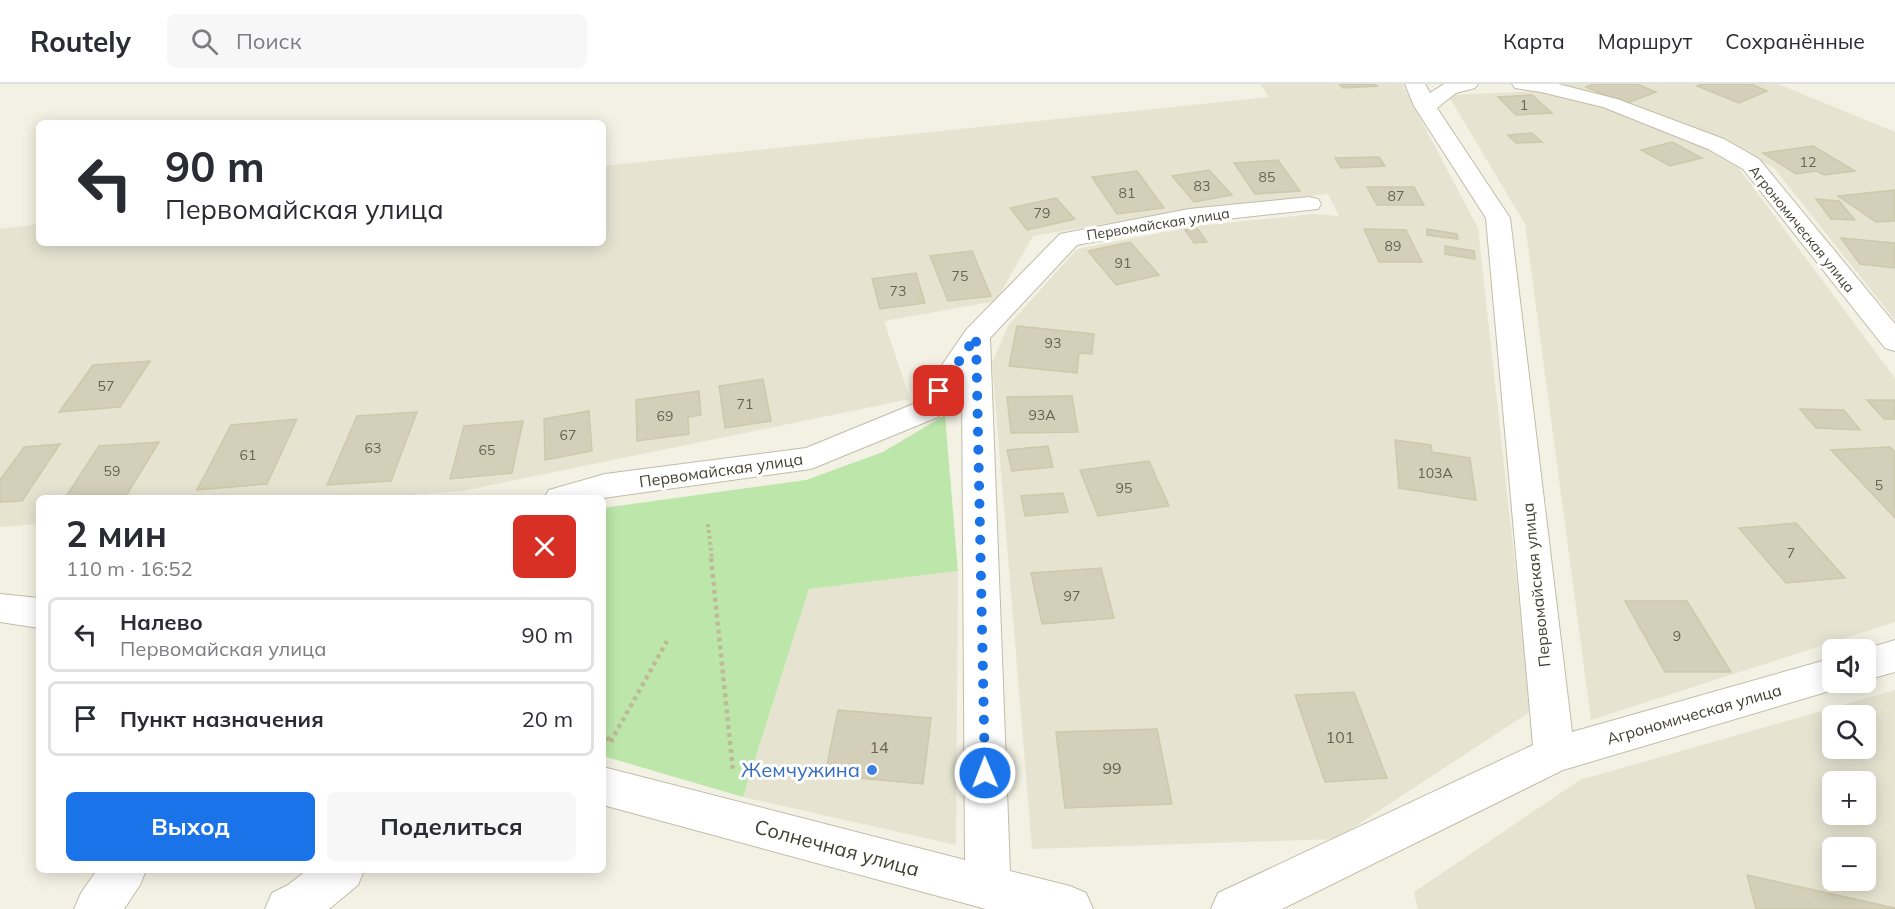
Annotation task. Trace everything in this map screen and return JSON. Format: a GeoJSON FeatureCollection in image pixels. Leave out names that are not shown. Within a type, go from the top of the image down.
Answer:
{"type":"FeatureCollection","features":[{"type":"Feature","properties":{"kind":"street"},"geometry":{"type":"LineString","coordinates":[[1420,95],[1468,84]]}},
{"type":"Feature","properties":{"kind":"street","name":"Агрономическая улица"},"geometry":{"type":"LineString","coordinates":[[1522,84],[1541,86],[1610,103],[1716,144],[1751,164],[1895,342]]}},
{"type":"Feature","properties":{"kind":"street","name":"Первомайская улица"},"geometry":{"type":"LineString","coordinates":[[1420,95],[1498,218],[1554,755]]}},
{"type":"Feature","properties":{"kind":"street","name":"Первомайская улица"},"geometry":{"type":"LineString","coordinates":[[572,495],[605,486],[811,458],[927,410],[976,336],[1069,240],[1189,216],[1309,204]]}},
{"type":"Feature","properties":{"kind":"street"},"geometry":{"type":"LineString","coordinates":[[976,336],[988,888]]}},
{"type":"Feature","properties":{"kind":"street"},"geometry":{"type":"LineString","coordinates":[[0,608],[36,613]]}},
{"type":"Feature","properties":{"kind":"street"},"geometry":{"type":"LineString","coordinates":[[1876,661],[1895,656]]}},
{"type":"Feature","properties":{"kind":"street","name":"Агрономическая улица"},"geometry":{"type":"LineString","coordinates":[[1554,755],[1822,677]]}},
{"type":"Feature","properties":{"kind":"street"},"geometry":{"type":"LineString","coordinates":[[1234,909],[1554,755]]}},
{"type":"Feature","properties":{"kind":"street","name":"Солнечная улица"},"geometry":{"type":"LineString","coordinates":[[606,787],[1070,909]]}},
{"type":"Feature","properties":{"kind":"street"},"geometry":{"type":"LineString","coordinates":[[98,909],[122,873]]}},
{"type":"Feature","properties":{"kind":"street"},"geometry":{"type":"LineString","coordinates":[[288,909],[304,901],[338,873]]}},
{"type":"Feature","properties":{"kind":"path"},"geometry":{"type":"LineString","coordinates":[[708,524],[733,771]]}},
{"type":"Feature","properties":{"kind":"path"},"geometry":{"type":"LineString","coordinates":[[606,736],[610,743],[667,640]]}},
{"type":"Feature","properties":{"kind":"shaded area"},"geometry":{"type":"Polygon","coordinates":[[[1260,84],[1402,84],[1478,228],[1531,711],[1336,839],[1032,849],[992,363],[1008,326],[1077,249],[1196,226],[1315,214],[1339,216],[1328,194],[1188,210],[1033,236],[996,301],[884,321],[910,399],[462,491],[411,495],[36,495],[36,524],[0,527],[0,229],[36,224],[36,246],[606,246],[606,166],[1269,97],[1260,84]]]}},
{"type":"Feature","properties":{"kind":"shaded area"},"geometry":{"type":"Polygon","coordinates":[[[1561,84],[1778,84],[1895,132],[1895,320],[1774,168],[1706,132],[1561,84]]]}},
{"type":"Feature","properties":{"kind":"shaded area"},"geometry":{"type":"Polygon","coordinates":[[[1541,91],[1610,107],[1677,134],[1735,163],[1895,378],[1895,622],[1842,639],[1822,639],[1822,646],[1591,720],[1525,224],[1448,95],[1541,91]]]}},
{"type":"Feature","properties":{"kind":"shaded area"},"geometry":{"type":"Polygon","coordinates":[[[958,571],[956,845],[743,797],[809,589],[958,571]]]}},
{"type":"Feature","properties":{"kind":"shaded area"},"geometry":{"type":"Polygon","coordinates":[[[1895,690],[1895,909],[1418,909],[1414,892],[1580,780],[1822,711],[1822,759],[1876,759],[1876,705],[1842,705],[1895,690]]]}},
{"type":"Feature","properties":{"kind":"green space"},"geometry":{"type":"Polygon","coordinates":[[[945,415],[958,571],[809,589],[743,797],[606,757],[606,508],[806,480],[883,452],[945,415]]]}},
{"type":"Feature","properties":{"kind":"building"},"geometry":{"type":"Polygon","coordinates":[[[1339,84],[1375,84],[1377,86],[1343,88],[1339,84]]]}},
{"type":"Feature","properties":{"kind":"building"},"geometry":{"type":"Polygon","coordinates":[[[1594,84],[1637,84],[1656,92],[1625,104],[1586,87],[1594,84]]]}},
{"type":"Feature","properties":{"kind":"building"},"geometry":{"type":"Polygon","coordinates":[[[1702,84],[1751,84],[1767,91],[1739,103],[1697,86],[1702,84]]]}},
{"type":"Feature","properties":{"kind":"building"},"geometry":{"type":"Polygon","coordinates":[[[1532,95],[1552,113],[1516,115],[1498,97],[1532,95]]]}},
{"type":"Feature","properties":{"kind":"building"},"geometry":{"type":"Polygon","coordinates":[[[1532,133],[1542,142],[1516,143],[1508,135],[1532,133]]]}},
{"type":"Feature","properties":{"kind":"building"},"geometry":{"type":"Polygon","coordinates":[[[1672,142],[1702,158],[1670,166],[1641,150],[1672,142]]]}},
{"type":"Feature","properties":{"kind":"building"},"geometry":{"type":"Polygon","coordinates":[[[1813,146],[1855,171],[1824,175],[1816,171],[1796,174],[1763,153],[1813,146]]]}},
{"type":"Feature","properties":{"kind":"building"},"geometry":{"type":"Polygon","coordinates":[[[1379,157],[1385,166],[1341,168],[1335,158],[1379,157]]]}},
{"type":"Feature","properties":{"kind":"building"},"geometry":{"type":"Polygon","coordinates":[[[1278,160],[1300,191],[1255,194],[1234,163],[1278,160]]]}},
{"type":"Feature","properties":{"kind":"building"},"geometry":{"type":"Polygon","coordinates":[[[1209,170],[1232,195],[1194,202],[1172,176],[1209,170]]]}},
{"type":"Feature","properties":{"kind":"building"},"geometry":{"type":"Polygon","coordinates":[[[1137,171],[1164,208],[1117,214],[1092,177],[1137,171]]]}},
{"type":"Feature","properties":{"kind":"building"},"geometry":{"type":"Polygon","coordinates":[[[1367,187],[1414,187],[1424,205],[1377,205],[1367,187]]]}},
{"type":"Feature","properties":{"kind":"building"},"geometry":{"type":"Polygon","coordinates":[[[1895,190],[1895,221],[1876,222],[1838,196],[1895,190]]]}},
{"type":"Feature","properties":{"kind":"building"},"geometry":{"type":"Polygon","coordinates":[[[1056,198],[1075,219],[1027,230],[1010,208],[1056,198]]]}},
{"type":"Feature","properties":{"kind":"building"},"geometry":{"type":"Polygon","coordinates":[[[1816,199],[1839,201],[1855,220],[1831,219],[1816,199]]]}},
{"type":"Feature","properties":{"kind":"building"},"geometry":{"type":"Polygon","coordinates":[[[1198,229],[1207,242],[1194,243],[1185,230],[1198,229]]]}},
{"type":"Feature","properties":{"kind":"building"},"geometry":{"type":"Polygon","coordinates":[[[1364,229],[1406,230],[1422,262],[1379,262],[1364,229]]]}},
{"type":"Feature","properties":{"kind":"building"},"geometry":{"type":"Polygon","coordinates":[[[1427,229],[1457,234],[1458,239],[1427,235],[1427,229]]]}},
{"type":"Feature","properties":{"kind":"building"},"geometry":{"type":"Polygon","coordinates":[[[1841,238],[1895,243],[1895,268],[1860,264],[1841,238]]]}},
{"type":"Feature","properties":{"kind":"building"},"geometry":{"type":"Polygon","coordinates":[[[1130,242],[1159,275],[1116,285],[1088,251],[1130,242]]]}},
{"type":"Feature","properties":{"kind":"building"},"geometry":{"type":"Polygon","coordinates":[[[1445,246],[1474,251],[1475,259],[1445,254],[1445,246]]]}},
{"type":"Feature","properties":{"kind":"building"},"geometry":{"type":"Polygon","coordinates":[[[972,251],[991,296],[948,301],[930,256],[972,251]]]}},
{"type":"Feature","properties":{"kind":"building"},"geometry":{"type":"Polygon","coordinates":[[[916,273],[925,303],[880,309],[872,279],[916,273]]]}},
{"type":"Feature","properties":{"kind":"building"},"geometry":{"type":"Polygon","coordinates":[[[1017,326],[1094,334],[1092,354],[1079,353],[1077,373],[1009,366],[1017,326]]]}},
{"type":"Feature","properties":{"kind":"building"},"geometry":{"type":"Polygon","coordinates":[[[150,361],[120,407],[59,412],[93,365],[150,361]]]}},
{"type":"Feature","properties":{"kind":"building"},"geometry":{"type":"Polygon","coordinates":[[[763,379],[771,421],[725,428],[719,386],[763,379]]]}},
{"type":"Feature","properties":{"kind":"building"},"geometry":{"type":"Polygon","coordinates":[[[699,391],[701,415],[688,417],[689,434],[637,441],[636,400],[699,391]]]}},
{"type":"Feature","properties":{"kind":"building"},"geometry":{"type":"Polygon","coordinates":[[[1072,396],[1078,432],[1011,433],[1007,397],[1072,396]]]}},
{"type":"Feature","properties":{"kind":"building"},"geometry":{"type":"Polygon","coordinates":[[[1867,400],[1895,400],[1895,419],[1884,419],[1867,400]]]}},
{"type":"Feature","properties":{"kind":"building"},"geometry":{"type":"Polygon","coordinates":[[[1800,409],[1844,410],[1860,430],[1816,428],[1800,409]]]}},
{"type":"Feature","properties":{"kind":"building"},"geometry":{"type":"Polygon","coordinates":[[[589,411],[592,451],[545,460],[544,419],[589,411]]]}},
{"type":"Feature","properties":{"kind":"building"},"geometry":{"type":"Polygon","coordinates":[[[417,412],[391,481],[327,485],[357,416],[417,412]]]}},
{"type":"Feature","properties":{"kind":"building"},"geometry":{"type":"Polygon","coordinates":[[[297,419],[267,484],[197,490],[231,425],[297,419]]]}},
{"type":"Feature","properties":{"kind":"building"},"geometry":{"type":"Polygon","coordinates":[[[523,421],[512,473],[450,479],[464,426],[523,421]]]}},
{"type":"Feature","properties":{"kind":"building"},"geometry":{"type":"Polygon","coordinates":[[[1395,440],[1431,445],[1432,452],[1470,458],[1476,500],[1399,488],[1395,440]]]}},
{"type":"Feature","properties":{"kind":"building"},"geometry":{"type":"Polygon","coordinates":[[[159,442],[127,495],[67,495],[99,446],[159,442]]]}},
{"type":"Feature","properties":{"kind":"building"},"geometry":{"type":"Polygon","coordinates":[[[60,444],[22,501],[0,502],[0,480],[24,447],[60,444]]]}},
{"type":"Feature","properties":{"kind":"building"},"geometry":{"type":"Polygon","coordinates":[[[1048,446],[1053,467],[1012,471],[1007,450],[1048,446]]]}},
{"type":"Feature","properties":{"kind":"building"},"geometry":{"type":"Polygon","coordinates":[[[1890,447],[1895,452],[1895,518],[1831,450],[1890,447]]]}},
{"type":"Feature","properties":{"kind":"building"},"geometry":{"type":"Polygon","coordinates":[[[1149,461],[1169,506],[1098,516],[1080,470],[1149,461]]]}},
{"type":"Feature","properties":{"kind":"building"},"geometry":{"type":"Polygon","coordinates":[[[1063,493],[1068,512],[1025,516],[1021,496],[1063,493]]]}},
{"type":"Feature","properties":{"kind":"building"},"geometry":{"type":"Polygon","coordinates":[[[1796,523],[1845,578],[1786,583],[1739,528],[1796,523]]]}},
{"type":"Feature","properties":{"kind":"building"},"geometry":{"type":"Polygon","coordinates":[[[1101,568],[1114,618],[1042,624],[1031,573],[1101,568]]]}},
{"type":"Feature","properties":{"kind":"building"},"geometry":{"type":"Polygon","coordinates":[[[1625,601],[1687,601],[1731,672],[1665,672],[1625,601]]]}},
{"type":"Feature","properties":{"kind":"building"},"geometry":{"type":"Polygon","coordinates":[[[1354,692],[1387,778],[1325,782],[1295,695],[1354,692]]]}},
{"type":"Feature","properties":{"kind":"building"},"geometry":{"type":"Polygon","coordinates":[[[838,710],[931,718],[923,784],[825,775],[838,710]]]}},
{"type":"Feature","properties":{"kind":"building"},"geometry":{"type":"Polygon","coordinates":[[[1157,729],[1172,804],[1065,808],[1056,732],[1157,729]]]}},
{"type":"Feature","properties":{"kind":"building"},"geometry":{"type":"Polygon","coordinates":[[[1747,875],[1895,908],[1895,909],[1756,909],[1747,875]]]}},
{"type":"Feature","properties":{"kind":"place","name":"Жемчужина"},"geometry":{"type":"Point","coordinates":[872,770]}},
{"type":"Feature","properties":{"kind":"route"},"geometry":{"type":"LineString","coordinates":[[939,391],[976,336],[985,773]]}}]}
